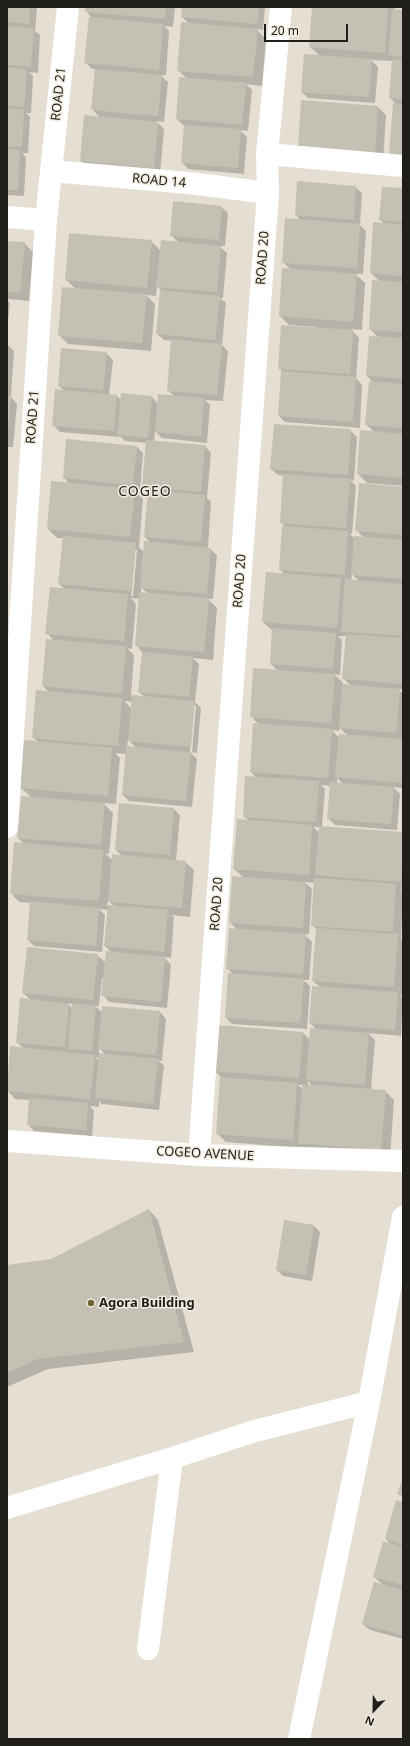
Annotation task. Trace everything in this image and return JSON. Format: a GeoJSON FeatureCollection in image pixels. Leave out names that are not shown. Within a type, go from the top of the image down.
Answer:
{"type":"FeatureCollection","features":[{"type":"Feature","properties":{"kind":"street","name":"ROAD 21"},"geometry":{"type":"LineString","coordinates":[[7,827],[46,220],[68,7]]}},
{"type":"Feature","properties":{"kind":"street","name":"ROAD 20"},"geometry":{"type":"LineString","coordinates":[[199,1155],[268,193],[267,154],[281,7]]}},
{"type":"Feature","properties":{"kind":"street"},"geometry":{"type":"LineString","coordinates":[[267,154],[403,166]]}},
{"type":"Feature","properties":{"kind":"street","name":"ROAD 14"},"geometry":{"type":"LineString","coordinates":[[51,171],[268,193]]}},
{"type":"Feature","properties":{"kind":"street"},"geometry":{"type":"LineString","coordinates":[[7,217],[46,220]]}},
{"type":"Feature","properties":{"kind":"street","name":"COGEO AVENUE"},"geometry":{"type":"LineString","coordinates":[[7,1142],[199,1155],[403,1161]]}},
{"type":"Feature","properties":{"kind":"street"},"geometry":{"type":"LineString","coordinates":[[299,1739],[368,1402],[403,1217]]}},
{"type":"Feature","properties":{"kind":"street"},"geometry":{"type":"LineString","coordinates":[[7,1508],[255,1431],[368,1402]]}},
{"type":"Feature","properties":{"kind":"street"},"geometry":{"type":"LineString","coordinates":[[148,1650],[172,1458]]}},
{"type":"Feature","properties":{"kind":"building"},"geometry":{"type":"Polygon","coordinates":[[[7,7],[30,7],[29,24],[7,22],[7,7]]]}},
{"type":"Feature","properties":{"kind":"building"},"geometry":{"type":"Polygon","coordinates":[[[85,7],[166,7],[165,19],[85,12],[85,7]]]}},
{"type":"Feature","properties":{"kind":"building"},"geometry":{"type":"Polygon","coordinates":[[[182,7],[259,7],[257,24],[181,17],[182,7]]]}},
{"type":"Feature","properties":{"kind":"building"},"geometry":{"type":"Polygon","coordinates":[[[312,7],[388,7],[385,53],[309,47],[312,7]]]}},
{"type":"Feature","properties":{"kind":"building"},"geometry":{"type":"Polygon","coordinates":[[[392,9],[403,10],[403,57],[388,55],[392,9]]]}},
{"type":"Feature","properties":{"kind":"building"},"geometry":{"type":"Polygon","coordinates":[[[89,17],[163,24],[159,70],[84,63],[89,17]]]}},
{"type":"Feature","properties":{"kind":"building"},"geometry":{"type":"Polygon","coordinates":[[[181,22],[258,29],[253,77],[177,71],[181,22]]]}},
{"type":"Feature","properties":{"kind":"building"},"geometry":{"type":"Polygon","coordinates":[[[7,26],[34,28],[31,67],[7,65],[7,26]]]}},
{"type":"Feature","properties":{"kind":"building"},"geometry":{"type":"Polygon","coordinates":[[[304,54],[372,59],[369,97],[301,92],[304,54]]]}},
{"type":"Feature","properties":{"kind":"building"},"geometry":{"type":"Polygon","coordinates":[[[392,59],[403,60],[403,99],[389,98],[392,59]]]}},
{"type":"Feature","properties":{"kind":"building"},"geometry":{"type":"Polygon","coordinates":[[[7,67],[27,69],[24,107],[7,106],[7,67]]]}},
{"type":"Feature","properties":{"kind":"building"},"geometry":{"type":"Polygon","coordinates":[[[95,69],[162,75],[158,116],[91,110],[95,69]]]}},
{"type":"Feature","properties":{"kind":"building"},"geometry":{"type":"Polygon","coordinates":[[[179,77],[246,83],[242,125],[176,119],[179,77]]]}},
{"type":"Feature","properties":{"kind":"building"},"geometry":{"type":"Polygon","coordinates":[[[301,100],[378,106],[375,154],[298,148],[301,100]]]}},
{"type":"Feature","properties":{"kind":"building"},"geometry":{"type":"Polygon","coordinates":[[[393,103],[403,104],[403,156],[389,155],[393,103]]]}},
{"type":"Feature","properties":{"kind":"building"},"geometry":{"type":"Polygon","coordinates":[[[7,108],[24,109],[22,147],[7,146],[7,108]]]}},
{"type":"Feature","properties":{"kind":"building"},"geometry":{"type":"Polygon","coordinates":[[[84,115],[158,122],[154,168],[80,161],[84,115]]]}},
{"type":"Feature","properties":{"kind":"building"},"geometry":{"type":"Polygon","coordinates":[[[184,125],[241,129],[238,168],[181,163],[184,125]]]}},
{"type":"Feature","properties":{"kind":"building"},"geometry":{"type":"Polygon","coordinates":[[[7,149],[20,150],[18,190],[7,190],[7,149]]]}},
{"type":"Feature","properties":{"kind":"building"},"geometry":{"type":"Polygon","coordinates":[[[297,181],[356,186],[354,220],[295,215],[297,181]]]}},
{"type":"Feature","properties":{"kind":"building"},"geometry":{"type":"Polygon","coordinates":[[[382,187],[403,188],[403,222],[379,220],[382,187]]]}},
{"type":"Feature","properties":{"kind":"building"},"geometry":{"type":"Polygon","coordinates":[[[173,201],[222,206],[219,240],[170,236],[173,201]]]}},
{"type":"Feature","properties":{"kind":"building"},"geometry":{"type":"Polygon","coordinates":[[[285,218],[360,224],[357,268],[282,263],[285,218]]]}},
{"type":"Feature","properties":{"kind":"building"},"geometry":{"type":"Polygon","coordinates":[[[373,222],[403,225],[403,276],[370,273],[373,222]]]}},
{"type":"Feature","properties":{"kind":"building"},"geometry":{"type":"Polygon","coordinates":[[[69,233],[152,240],[147,288],[65,280],[69,233]]]}},
{"type":"Feature","properties":{"kind":"building"},"geometry":{"type":"Polygon","coordinates":[[[161,240],[221,246],[217,292],[156,287],[161,240]]]}},
{"type":"Feature","properties":{"kind":"building"},"geometry":{"type":"Polygon","coordinates":[[[7,241],[25,242],[20,293],[7,292],[7,241]]]}},
{"type":"Feature","properties":{"kind":"building"},"geometry":{"type":"Polygon","coordinates":[[[282,268],[357,274],[353,322],[279,316],[282,268]]]}},
{"type":"Feature","properties":{"kind":"building"},"geometry":{"type":"Polygon","coordinates":[[[372,280],[403,282],[403,332],[369,330],[372,280]]]}},
{"type":"Feature","properties":{"kind":"building"},"geometry":{"type":"Polygon","coordinates":[[[62,287],[147,294],[142,343],[58,336],[62,287]]]}},
{"type":"Feature","properties":{"kind":"building"},"geometry":{"type":"Polygon","coordinates":[[[160,290],[220,296],[215,340],[156,334],[160,290]]]}},
{"type":"Feature","properties":{"kind":"building"},"geometry":{"type":"Polygon","coordinates":[[[281,325],[353,330],[350,374],[278,369],[281,325]]]}},
{"type":"Feature","properties":{"kind":"building"},"geometry":{"type":"Polygon","coordinates":[[[369,336],[403,338],[403,379],[366,376],[369,336]]]}},
{"type":"Feature","properties":{"kind":"building"},"geometry":{"type":"Polygon","coordinates":[[[171,339],[222,344],[217,395],[167,391],[171,339]]]}},
{"type":"Feature","properties":{"kind":"building"},"geometry":{"type":"Polygon","coordinates":[[[61,348],[107,352],[103,390],[58,386],[61,348]]]}},
{"type":"Feature","properties":{"kind":"building"},"geometry":{"type":"Polygon","coordinates":[[[281,371],[356,377],[353,422],[278,416],[281,371]]]}},
{"type":"Feature","properties":{"kind":"building"},"geometry":{"type":"Polygon","coordinates":[[[369,381],[403,384],[403,428],[365,425],[369,381]]]}},
{"type":"Feature","properties":{"kind":"building"},"geometry":{"type":"Polygon","coordinates":[[[55,389],[117,395],[114,431],[52,426],[55,389]]]}},
{"type":"Feature","properties":{"kind":"building"},"geometry":{"type":"Polygon","coordinates":[[[121,393],[152,396],[148,438],[117,435],[121,393]]]}},
{"type":"Feature","properties":{"kind":"building"},"geometry":{"type":"Polygon","coordinates":[[[158,394],[204,398],[201,437],[155,432],[158,394]]]}},
{"type":"Feature","properties":{"kind":"building"},"geometry":{"type":"Polygon","coordinates":[[[7,396],[11,396],[8,428],[7,428],[7,396]]]}},
{"type":"Feature","properties":{"kind":"building"},"geometry":{"type":"Polygon","coordinates":[[[274,424],[351,429],[348,475],[270,469],[274,424]]]}},
{"type":"Feature","properties":{"kind":"building"},"geometry":{"type":"Polygon","coordinates":[[[360,430],[403,434],[403,478],[357,474],[360,430]]]}},
{"type":"Feature","properties":{"kind":"building"},"geometry":{"type":"Polygon","coordinates":[[[66,439],[137,446],[133,485],[63,478],[66,439]]]}},
{"type":"Feature","properties":{"kind":"building"},"geometry":{"type":"Polygon","coordinates":[[[146,440],[205,445],[201,492],[142,486],[146,440]]]}},
{"type":"Feature","properties":{"kind":"building"},"geometry":{"type":"Polygon","coordinates":[[[283,474],[350,479],[346,528],[280,523],[283,474]]]}},
{"type":"Feature","properties":{"kind":"building"},"geometry":{"type":"Polygon","coordinates":[[[51,481],[135,489],[130,537],[47,529],[51,481]]]}},
{"type":"Feature","properties":{"kind":"building"},"geometry":{"type":"Polygon","coordinates":[[[359,483],[403,487],[403,535],[355,531],[359,483]]]}},
{"type":"Feature","properties":{"kind":"building"},"geometry":{"type":"Polygon","coordinates":[[[148,490],[205,495],[201,542],[144,537],[148,490]]]}},
{"type":"Feature","properties":{"kind":"building"},"geometry":{"type":"Polygon","coordinates":[[[282,526],[348,531],[345,575],[279,570],[282,526]]]}},
{"type":"Feature","properties":{"kind":"building"},"geometry":{"type":"Polygon","coordinates":[[[63,536],[136,543],[132,591],[58,584],[63,536]]]}},
{"type":"Feature","properties":{"kind":"building"},"geometry":{"type":"Polygon","coordinates":[[[354,536],[403,540],[403,579],[351,575],[354,536]]]}},
{"type":"Feature","properties":{"kind":"building"},"geometry":{"type":"Polygon","coordinates":[[[144,541],[211,548],[207,594],[140,588],[144,541]]]}},
{"type":"Feature","properties":{"kind":"building"},"geometry":{"type":"Polygon","coordinates":[[[266,572],[341,578],[337,628],[262,622],[266,572]]]}},
{"type":"Feature","properties":{"kind":"building"},"geometry":{"type":"Polygon","coordinates":[[[345,579],[403,584],[403,636],[341,632],[345,579]]]}},
{"type":"Feature","properties":{"kind":"building"},"geometry":{"type":"Polygon","coordinates":[[[50,587],[128,594],[124,641],[45,634],[50,587]]]}},
{"type":"Feature","properties":{"kind":"building"},"geometry":{"type":"Polygon","coordinates":[[[139,592],[209,598],[204,652],[135,646],[139,592]]]}},
{"type":"Feature","properties":{"kind":"building"},"geometry":{"type":"Polygon","coordinates":[[[272,628],[336,633],[333,669],[270,664],[272,628]]]}},
{"type":"Feature","properties":{"kind":"building"},"geometry":{"type":"Polygon","coordinates":[[[346,634],[403,638],[403,684],[342,679],[346,634]]]}},
{"type":"Feature","properties":{"kind":"building"},"geometry":{"type":"Polygon","coordinates":[[[46,639],[126,646],[122,694],[42,686],[46,639]]]}},
{"type":"Feature","properties":{"kind":"building"},"geometry":{"type":"Polygon","coordinates":[[[142,652],[193,657],[189,697],[138,692],[142,652]]]}},
{"type":"Feature","properties":{"kind":"building"},"geometry":{"type":"Polygon","coordinates":[[[253,668],[335,674],[331,723],[250,717],[253,668]]]}},
{"type":"Feature","properties":{"kind":"building"},"geometry":{"type":"Polygon","coordinates":[[[342,684],[400,689],[396,733],[339,728],[342,684]]]}},
{"type":"Feature","properties":{"kind":"building"},"geometry":{"type":"Polygon","coordinates":[[[36,690],[122,698],[118,746],[32,738],[36,690]]]}},
{"type":"Feature","properties":{"kind":"building"},"geometry":{"type":"Polygon","coordinates":[[[132,695],[195,701],[191,747],[128,741],[132,695]]]}},
{"type":"Feature","properties":{"kind":"building"},"geometry":{"type":"Polygon","coordinates":[[[253,723],[332,729],[328,778],[250,772],[253,723]]]}},
{"type":"Feature","properties":{"kind":"building"},"geometry":{"type":"Polygon","coordinates":[[[339,734],[403,739],[403,783],[335,777],[339,734]]]}},
{"type":"Feature","properties":{"kind":"building"},"geometry":{"type":"Polygon","coordinates":[[[24,740],[112,748],[108,796],[20,788],[24,740]]]}},
{"type":"Feature","properties":{"kind":"building"},"geometry":{"type":"Polygon","coordinates":[[[126,746],[191,752],[186,801],[122,795],[126,746]]]}},
{"type":"Feature","properties":{"kind":"building"},"geometry":{"type":"Polygon","coordinates":[[[245,776],[319,781],[316,822],[243,817],[245,776]]]}},
{"type":"Feature","properties":{"kind":"building"},"geometry":{"type":"Polygon","coordinates":[[[330,782],[394,787],[391,824],[327,819],[330,782]]]}},
{"type":"Feature","properties":{"kind":"building"},"geometry":{"type":"Polygon","coordinates":[[[21,796],[105,803],[101,845],[17,838],[21,796]]]}},
{"type":"Feature","properties":{"kind":"building"},"geometry":{"type":"Polygon","coordinates":[[[119,803],[174,808],[170,855],[115,850],[119,803]]]}},
{"type":"Feature","properties":{"kind":"building"},"geometry":{"type":"Polygon","coordinates":[[[237,819],[312,825],[309,875],[233,869],[237,819]]]}},
{"type":"Feature","properties":{"kind":"building"},"geometry":{"type":"Polygon","coordinates":[[[319,826],[403,832],[401,882],[315,875],[319,826]]]}},
{"type":"Feature","properties":{"kind":"building"},"geometry":{"type":"Polygon","coordinates":[[[14,842],[103,850],[99,901],[10,894],[14,842]]]}},
{"type":"Feature","properties":{"kind":"building"},"geometry":{"type":"Polygon","coordinates":[[[112,854],[186,861],[182,908],[108,902],[112,854]]]}},
{"type":"Feature","properties":{"kind":"building"},"geometry":{"type":"Polygon","coordinates":[[[232,876],[306,882],[303,928],[229,923],[232,876]]]}},
{"type":"Feature","properties":{"kind":"building"},"geometry":{"type":"Polygon","coordinates":[[[314,878],[396,884],[393,932],[311,926],[314,878]]]}},
{"type":"Feature","properties":{"kind":"building"},"geometry":{"type":"Polygon","coordinates":[[[30,901],[99,908],[96,946],[27,940],[30,901]]]}},
{"type":"Feature","properties":{"kind":"building"},"geometry":{"type":"Polygon","coordinates":[[[108,905],[168,910],[164,952],[104,946],[108,905]]]}},
{"type":"Feature","properties":{"kind":"building"},"geometry":{"type":"Polygon","coordinates":[[[229,928],[306,934],[303,974],[226,969],[229,928]]]}},
{"type":"Feature","properties":{"kind":"building"},"geometry":{"type":"Polygon","coordinates":[[[316,928],[398,934],[394,987],[312,981],[316,928]]]}},
{"type":"Feature","properties":{"kind":"building"},"geometry":{"type":"Polygon","coordinates":[[[27,947],[98,954],[93,1000],[22,993],[27,947]]]}},
{"type":"Feature","properties":{"kind":"building"},"geometry":{"type":"Polygon","coordinates":[[[106,951],[165,957],[161,1002],[101,996],[106,951]]]}},
{"type":"Feature","properties":{"kind":"building"},"geometry":{"type":"Polygon","coordinates":[[[228,973],[304,979],[300,1023],[225,1018],[228,973]]]}},
{"type":"Feature","properties":{"kind":"building"},"geometry":{"type":"Polygon","coordinates":[[[312,986],[398,992],[395,1030],[309,1023],[312,986]]]}},
{"type":"Feature","properties":{"kind":"building"},"geometry":{"type":"Polygon","coordinates":[[[20,998],[69,1004],[65,1047],[16,1043],[20,998]]]}},
{"type":"Feature","properties":{"kind":"building"},"geometry":{"type":"Polygon","coordinates":[[[72,1003],[96,1006],[92,1051],[68,1049],[72,1003]]]}},
{"type":"Feature","properties":{"kind":"building"},"geometry":{"type":"Polygon","coordinates":[[[102,1006],[160,1011],[156,1055],[98,1049],[102,1006]]]}},
{"type":"Feature","properties":{"kind":"building"},"geometry":{"type":"Polygon","coordinates":[[[217,1025],[303,1032],[299,1078],[214,1071],[217,1025]]]}},
{"type":"Feature","properties":{"kind":"building"},"geometry":{"type":"Polygon","coordinates":[[[310,1028],[369,1033],[365,1085],[306,1080],[310,1028]]]}},
{"type":"Feature","properties":{"kind":"building"},"geometry":{"type":"Polygon","coordinates":[[[10,1046],[95,1055],[90,1099],[7,1091],[10,1046]]]}},
{"type":"Feature","properties":{"kind":"building"},"geometry":{"type":"Polygon","coordinates":[[[99,1053],[158,1059],[153,1104],[95,1098],[99,1053]]]}},
{"type":"Feature","properties":{"kind":"building"},"geometry":{"type":"Polygon","coordinates":[[[220,1077],[297,1083],[293,1140],[216,1134],[220,1077]]]}},
{"type":"Feature","properties":{"kind":"building"},"geometry":{"type":"Polygon","coordinates":[[[302,1084],[386,1090],[381,1150],[298,1143],[302,1084]]]}},
{"type":"Feature","properties":{"kind":"building"},"geometry":{"type":"Polygon","coordinates":[[[29,1098],[88,1103],[86,1130],[27,1125],[29,1098]]]}},
{"type":"Feature","properties":{"kind":"building","name":"Agora Building"},"geometry":{"type":"Polygon","coordinates":[[[149,1209],[184,1342],[37,1359],[7,1373],[7,1265],[51,1259],[149,1209]]]}},
{"type":"Feature","properties":{"kind":"building"},"geometry":{"type":"Polygon","coordinates":[[[284,1220],[314,1225],[306,1275],[276,1270],[284,1220]]]}},
{"type":"Feature","properties":{"kind":"building"},"geometry":{"type":"Polygon","coordinates":[[[403,1477],[403,1496],[397,1494],[403,1477]]]}},
{"type":"Feature","properties":{"kind":"building"},"geometry":{"type":"Polygon","coordinates":[[[396,1500],[403,1502],[403,1545],[385,1539],[396,1500]]]}},
{"type":"Feature","properties":{"kind":"building"},"geometry":{"type":"Polygon","coordinates":[[[383,1541],[403,1547],[403,1585],[373,1577],[383,1541]]]}},
{"type":"Feature","properties":{"kind":"building"},"geometry":{"type":"Polygon","coordinates":[[[374,1582],[403,1590],[403,1635],[362,1624],[374,1582]]]}},
{"type":"Feature","properties":{"kind":"place","name":"Agora Building"},"geometry":{"type":"Point","coordinates":[91,1303]}},
{"type":"Feature","properties":{"kind":"district","name":"COGEO"},"geometry":{"type":"Point","coordinates":[145,492]}}]}
